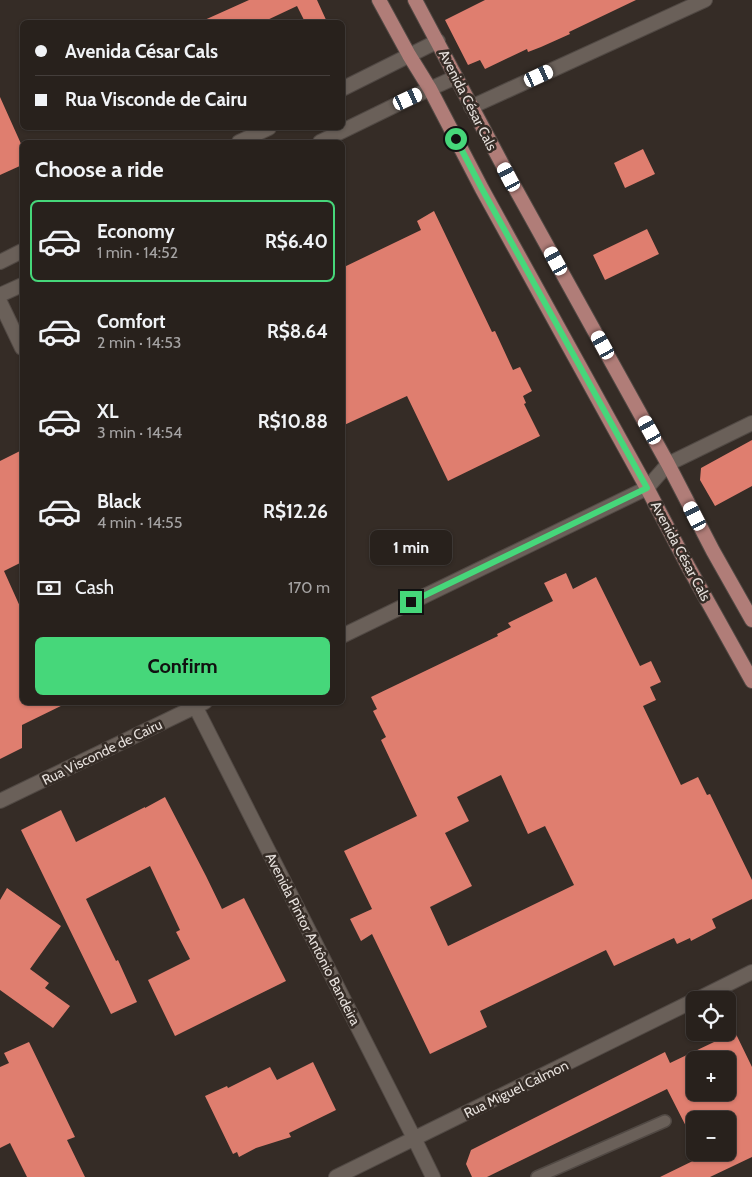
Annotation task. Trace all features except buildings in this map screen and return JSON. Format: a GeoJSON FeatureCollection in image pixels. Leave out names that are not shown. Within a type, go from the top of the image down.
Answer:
{"type":"FeatureCollection","features":[{"type":"Feature","properties":{"kind":"main road","name":"Avenida César Cals"},"geometry":{"type":"LineString","coordinates":[[379,0],[430,89],[482,189],[752,681]]}},
{"type":"Feature","properties":{"kind":"main road","name":"Avenida César Cals"},"geometry":{"type":"LineString","coordinates":[[415,0],[471,107],[752,620]]}},
{"type":"Feature","properties":{"kind":"street"},"geometry":{"type":"LineString","coordinates":[[471,107],[705,0]]}},
{"type":"Feature","properties":{"kind":"street"},"geometry":{"type":"LineString","coordinates":[[345,87],[438,41]]}},
{"type":"Feature","properties":{"kind":"street"},"geometry":{"type":"LineString","coordinates":[[345,130],[456,77]]}},
{"type":"Feature","properties":{"kind":"street"},"geometry":{"type":"LineString","coordinates":[[244,140],[265,130]]}},
{"type":"Feature","properties":{"kind":"street"},"geometry":{"type":"LineString","coordinates":[[324,140],[345,130]]}},
{"type":"Feature","properties":{"kind":"street"},"geometry":{"type":"LineString","coordinates":[[0,262],[20,252]]}},
{"type":"Feature","properties":{"kind":"street"},"geometry":{"type":"LineString","coordinates":[[0,295],[20,285]]}},
{"type":"Feature","properties":{"kind":"street"},"geometry":{"type":"LineString","coordinates":[[0,302],[20,344]]}},
{"type":"Feature","properties":{"kind":"street"},"geometry":{"type":"LineString","coordinates":[[345,635],[647,488],[668,464],[752,423]]}},
{"type":"Feature","properties":{"kind":"street","name":"Rua Visconde de Cairu"},"geometry":{"type":"LineString","coordinates":[[0,801],[196,705]]}},
{"type":"Feature","properties":{"kind":"street","name":"Avenida Pintor Antônio Bandeira"},"geometry":{"type":"LineString","coordinates":[[198,705],[433,1177]]}},
{"type":"Feature","properties":{"kind":"street","name":"Rua Miguel Calmon"},"geometry":{"type":"LineString","coordinates":[[713,991],[752,972]]}},
{"type":"Feature","properties":{"kind":"street","name":"Rua Miguel Calmon"},"geometry":{"type":"LineString","coordinates":[[336,1177],[686,1004]]}},
{"type":"Feature","properties":{"kind":"lane"},"geometry":{"type":"LineString","coordinates":[[537,1177],[665,1121]]}},
{"type":"Feature","properties":{"kind":"route"},"geometry":{"type":"LineString","coordinates":[[411,602],[647,488],[456,139]]}}]}
